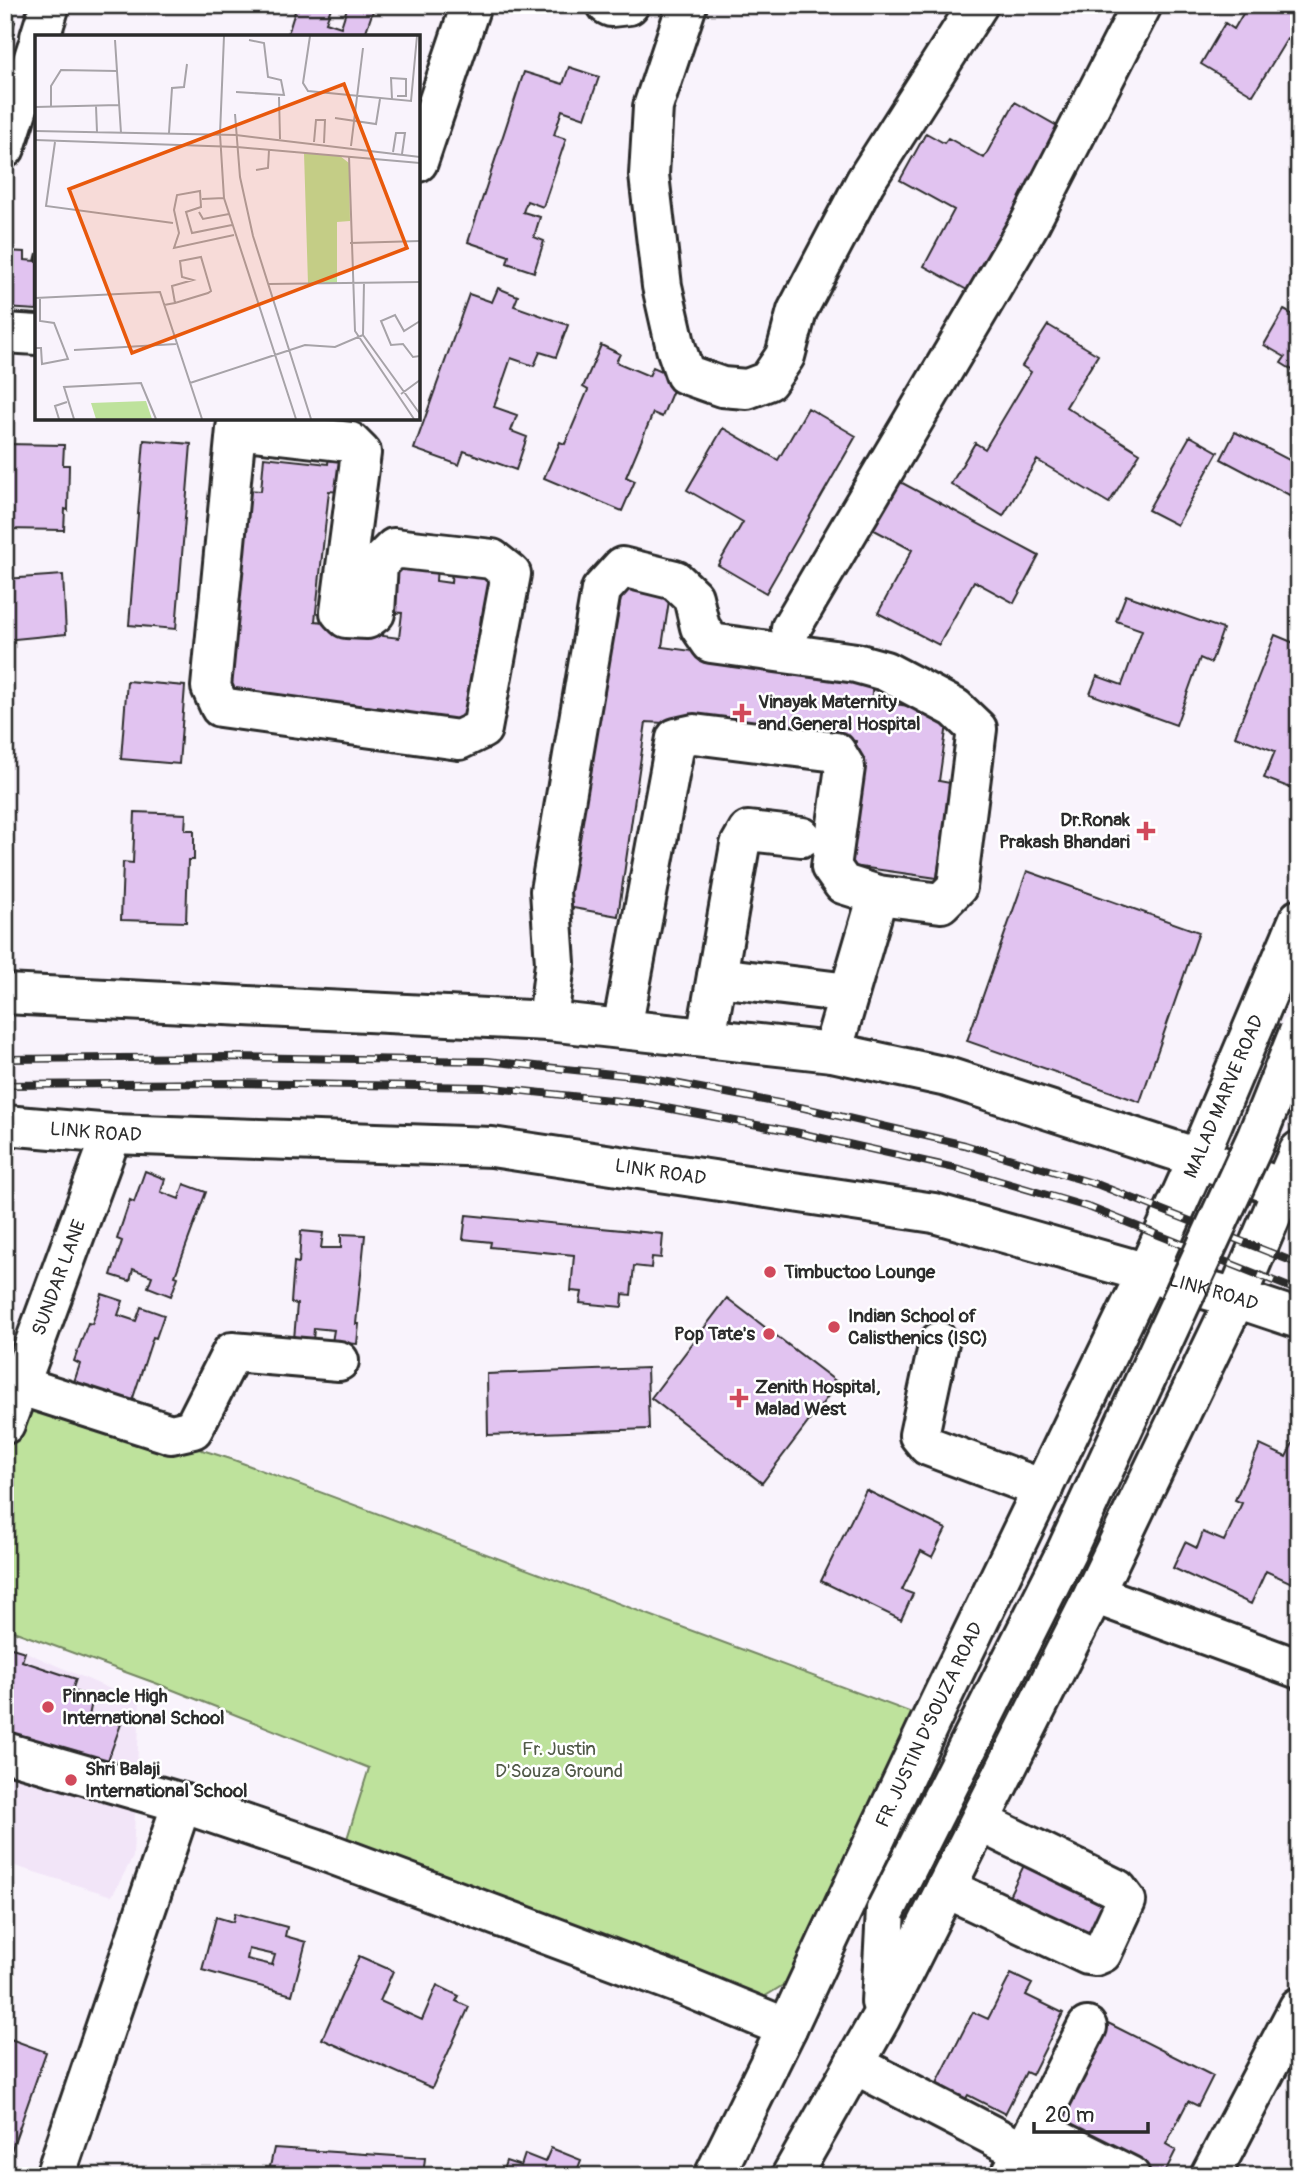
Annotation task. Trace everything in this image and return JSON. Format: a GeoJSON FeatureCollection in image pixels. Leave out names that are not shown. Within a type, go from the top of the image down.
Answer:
{"type":"FeatureCollection","features":[{"type":"Feature","properties":{"kind":"street"},"geometry":{"type":"LineString","coordinates":[[41,35],[50,5]]}},
{"type":"Feature","properties":{"kind":"street"},"geometry":{"type":"LineString","coordinates":[[420,157],[471,5]]}},
{"type":"Feature","properties":{"kind":"street"},"geometry":{"type":"LineString","coordinates":[[607,5],[629,5]]}},
{"type":"Feature","properties":{"kind":"street"},"geometry":{"type":"LineString","coordinates":[[687,5],[653,107],[649,175],[662,286],[676,348],[685,374],[722,387],[747,389],[768,381],[785,356],[797,311],[865,182],[978,5]]}},
{"type":"Feature","properties":{"kind":"street"},"geometry":{"type":"LineString","coordinates":[[791,628],[1030,223],[1142,5]]}},
{"type":"Feature","properties":{"kind":"street"},"geometry":{"type":"LineString","coordinates":[[5,148],[35,54]]}},
{"type":"Feature","properties":{"kind":"street"},"geometry":{"type":"LineString","coordinates":[[5,333],[35,335]]}},
{"type":"Feature","properties":{"kind":"street"},"geometry":{"type":"LineString","coordinates":[[237,424],[350,442],[362,453],[340,612],[345,618],[367,619],[375,613],[378,564],[394,548],[492,559],[511,574],[482,729],[459,740],[220,707],[211,687],[237,424]]}},
{"type":"Feature","properties":{"kind":"street"},"geometry":{"type":"LineString","coordinates":[[548,1021],[555,963],[550,891],[601,590],[622,567],[675,580],[693,597],[700,627],[711,643],[856,663],[885,671],[955,708],[977,729],[957,887],[941,903],[878,895],[843,884],[831,867],[845,767],[836,752],[694,734],[676,738],[622,1029]]}},
{"type":"Feature","properties":{"kind":"street"},"geometry":{"type":"LineString","coordinates":[[706,1038],[740,845],[748,831],[802,838]]}},
{"type":"Feature","properties":{"kind":"street"},"geometry":{"type":"LineString","coordinates":[[832,1052],[878,895]]}},
{"type":"Feature","properties":{"kind":"street","name":"MALAD MARVE ROAD"},"geometry":{"type":"LineString","coordinates":[[1146,1274],[1299,919]]}},
{"type":"Feature","properties":{"kind":"street"},"geometry":{"type":"LineString","coordinates":[[717,977],[849,993]]}},
{"type":"Feature","properties":{"kind":"street"},"geometry":{"type":"LineString","coordinates":[[5,994],[548,1021],[832,1052],[947,1077],[1291,1191]]}},
{"type":"Feature","properties":{"kind":"street"},"geometry":{"type":"LineString","coordinates":[[880,2019],[886,1910],[1066,1552],[1256,1139],[1299,1032]]}},
{"type":"Feature","properties":{"kind":"street","name":"LINK ROAD"},"geometry":{"type":"LineString","coordinates":[[5,1125],[112,1134],[492,1147],[934,1213],[1236,1297],[1299,1319]]}},
{"type":"Feature","properties":{"kind":"street","name":"SUNDAR LANE"},"geometry":{"type":"LineString","coordinates":[[5,1424],[112,1134]]}},
{"type":"Feature","properties":{"kind":"street"},"geometry":{"type":"LineString","coordinates":[[791,2176],[880,2019],[1094,1594],[1236,1297],[1291,1191],[1299,1151]]}},
{"type":"Feature","properties":{"kind":"street","name":"FR. JUSTIN D'SOUZA ROAD"},"geometry":{"type":"LineString","coordinates":[[714,2176],[1146,1274]]}},
{"type":"Feature","properties":{"kind":"street"},"geometry":{"type":"LineString","coordinates":[[939,1342],[919,1435],[928,1446],[1042,1489]]}},
{"type":"Feature","properties":{"kind":"street"},"geometry":{"type":"LineString","coordinates":[[18,1385],[171,1434],[193,1429],[232,1352],[339,1361]]}},
{"type":"Feature","properties":{"kind":"street"},"geometry":{"type":"LineString","coordinates":[[1094,1594],[1299,1669]]}},
{"type":"Feature","properties":{"kind":"street"},"geometry":{"type":"LineString","coordinates":[[5,1752],[182,1803],[315,1848],[682,1985],[787,2028]]}},
{"type":"Feature","properties":{"kind":"street"},"geometry":{"type":"LineString","coordinates":[[55,2176],[182,1803]]}},
{"type":"Feature","properties":{"kind":"street"},"geometry":{"type":"LineString","coordinates":[[946,1888],[1088,1955],[1102,1953],[1126,1901],[1123,1894],[980,1822]]}},
{"type":"Feature","properties":{"kind":"street"},"geometry":{"type":"LineString","coordinates":[[1210,2176],[1299,2007]]}},
{"type":"Feature","properties":{"kind":"street"},"geometry":{"type":"LineString","coordinates":[[1023,2152],[1087,2027]]}},
{"type":"Feature","properties":{"kind":"street"},"geometry":{"type":"LineString","coordinates":[[854,2064],[1065,2176]]}},
{"type":"Feature","properties":{"kind":"street"},"geometry":{"type":"LineString","coordinates":[[1023,2152],[1130,2176]]}},
{"type":"Feature","properties":{"kind":"shaded area","name":"Shri Balaji International School"},"geometry":{"type":"Polygon","coordinates":[[[5,1643],[140,1702],[133,1857],[112,1896],[5,1863],[5,1643]]]}},
{"type":"Feature","properties":{"kind":"green space","name":"Fr. Justin D'Souza Ground"},"geometry":{"type":"Polygon","coordinates":[[[13,1400],[170,1440],[234,1460],[931,1720],[817,1964],[743,2010],[341,1858],[369,1768],[158,1684],[5,1628],[5,1424],[13,1400]]]}},
{"type":"Feature","properties":{"kind":"building"},"geometry":{"type":"Polygon","coordinates":[[[297,5],[332,5],[326,22],[341,27],[348,5],[375,5],[365,35],[288,35],[297,5]]]}},
{"type":"Feature","properties":{"kind":"building"},"geometry":{"type":"Polygon","coordinates":[[[1248,5],[1299,5],[1299,46],[1287,39],[1253,95],[1201,64],[1225,23],[1234,29],[1248,5]]]}},
{"type":"Feature","properties":{"kind":"building"},"geometry":{"type":"Polygon","coordinates":[[[5,19],[15,22],[5,43],[5,19]]]}},
{"type":"Feature","properties":{"kind":"building"},"geometry":{"type":"Polygon","coordinates":[[[569,67],[599,77],[585,118],[562,110],[554,135],[566,139],[543,207],[527,201],[523,212],[540,217],[534,237],[544,241],[534,272],[507,263],[509,256],[468,242],[524,72],[563,84],[569,67]]]}},
{"type":"Feature","properties":{"kind":"building"},"geometry":{"type":"Polygon","coordinates":[[[1015,102],[1066,131],[976,295],[924,266],[954,210],[900,180],[926,133],[944,143],[948,138],[984,158],[1015,102]]]}},
{"type":"Feature","properties":{"kind":"building"},"geometry":{"type":"Polygon","coordinates":[[[5,251],[25,252],[25,260],[35,261],[35,310],[5,308],[5,251]]]}},
{"type":"Feature","properties":{"kind":"building"},"geometry":{"type":"Polygon","coordinates":[[[498,288],[518,296],[514,306],[568,325],[556,357],[540,352],[534,366],[511,358],[494,407],[517,415],[511,431],[527,437],[516,470],[464,451],[459,465],[414,449],[469,294],[492,302],[498,288]]]}},
{"type":"Feature","properties":{"kind":"building"},"geometry":{"type":"Polygon","coordinates":[[[1284,310],[1299,318],[1299,374],[1281,363],[1285,357],[1264,345],[1284,310]]]}},
{"type":"Feature","properties":{"kind":"building"},"geometry":{"type":"Polygon","coordinates":[[[1048,325],[1098,355],[1066,407],[1140,453],[1109,503],[1037,460],[1003,516],[951,484],[975,443],[985,449],[1031,372],[1022,366],[1048,325]]]}},
{"type":"Feature","properties":{"kind":"building"},"geometry":{"type":"Polygon","coordinates":[[[601,345],[620,354],[616,362],[649,376],[653,367],[678,378],[662,417],[653,413],[626,477],[635,481],[622,511],[544,478],[560,442],[565,444],[588,390],[583,387],[601,345]]]}},
{"type":"Feature","properties":{"kind":"building"},"geometry":{"type":"Polygon","coordinates":[[[808,408],[856,436],[766,593],[718,565],[743,522],[687,490],[723,428],[778,460],[808,408]]]}},
{"type":"Feature","properties":{"kind":"building"},"geometry":{"type":"Polygon","coordinates":[[[1235,432],[1299,465],[1299,500],[1221,459],[1235,432]]]}},
{"type":"Feature","properties":{"kind":"building"},"geometry":{"type":"Polygon","coordinates":[[[1190,436],[1218,452],[1177,525],[1148,510],[1190,436]]]}},
{"type":"Feature","properties":{"kind":"building"},"geometry":{"type":"Polygon","coordinates":[[[144,440],[191,444],[176,629],[129,625],[144,440]]]}},
{"type":"Feature","properties":{"kind":"building"},"geometry":{"type":"Polygon","coordinates":[[[5,444],[64,445],[63,465],[69,465],[68,510],[65,509],[64,530],[6,529],[5,444]]]}},
{"type":"Feature","properties":{"kind":"building"},"geometry":{"type":"Polygon","coordinates":[[[329,455],[356,458],[352,493],[329,491],[315,621],[384,628],[383,636],[399,638],[402,613],[391,612],[396,562],[437,566],[436,581],[451,583],[452,568],[491,571],[489,617],[481,616],[468,727],[382,718],[383,708],[329,702],[328,712],[225,702],[247,490],[261,491],[264,457],[328,464],[329,455]]]}},
{"type":"Feature","properties":{"kind":"building"},"geometry":{"type":"Polygon","coordinates":[[[891,477],[1039,556],[1014,603],[974,581],[939,645],[878,613],[912,550],[865,525],[891,477]]]}},
{"type":"Feature","properties":{"kind":"building"},"geometry":{"type":"Polygon","coordinates":[[[63,575],[66,634],[5,640],[5,579],[63,575]]]}},
{"type":"Feature","properties":{"kind":"building"},"geometry":{"type":"Polygon","coordinates":[[[623,587],[670,594],[662,647],[874,676],[871,701],[924,708],[923,714],[948,717],[939,781],[950,783],[937,878],[839,864],[856,741],[763,728],[646,722],[618,916],[562,906],[623,587]]]}},
{"type":"Feature","properties":{"kind":"building"},"geometry":{"type":"Polygon","coordinates":[[[1126,595],[1223,629],[1211,663],[1200,658],[1176,725],[1090,694],[1097,676],[1122,685],[1142,630],[1116,621],[1126,595]]]}},
{"type":"Feature","properties":{"kind":"building"},"geometry":{"type":"Polygon","coordinates":[[[1275,635],[1299,645],[1299,791],[1264,778],[1275,751],[1235,736],[1275,635]]]}},
{"type":"Feature","properties":{"kind":"building"},"geometry":{"type":"Polygon","coordinates":[[[127,681],[185,686],[179,764],[121,759],[127,681]]]}},
{"type":"Feature","properties":{"kind":"building"},"geometry":{"type":"Polygon","coordinates":[[[135,812],[186,814],[185,830],[194,830],[194,860],[188,860],[186,922],[121,920],[123,862],[133,863],[135,812]]]}},
{"type":"Feature","properties":{"kind":"building"},"geometry":{"type":"Polygon","coordinates":[[[1027,871],[1199,932],[1140,1102],[967,1041],[1027,871]]]}},
{"type":"Feature","properties":{"kind":"building"},"geometry":{"type":"Polygon","coordinates":[[[145,1171],[165,1179],[161,1192],[179,1199],[184,1184],[206,1192],[175,1276],[178,1277],[171,1296],[148,1287],[152,1276],[133,1269],[130,1281],[111,1275],[122,1241],[117,1239],[130,1200],[134,1202],[145,1171]]]}},
{"type":"Feature","properties":{"kind":"building"},"geometry":{"type":"Polygon","coordinates":[[[466,1215],[663,1234],[661,1258],[652,1257],[651,1268],[634,1266],[631,1295],[623,1294],[622,1307],[580,1303],[582,1292],[571,1291],[574,1255],[490,1247],[491,1242],[463,1239],[466,1215]]]}},
{"type":"Feature","properties":{"kind":"building"},"geometry":{"type":"Polygon","coordinates":[[[301,1231],[323,1233],[321,1248],[341,1248],[341,1234],[365,1235],[356,1324],[359,1324],[357,1344],[332,1342],[334,1330],[314,1328],[313,1341],[294,1339],[297,1304],[291,1303],[294,1262],[299,1263],[301,1231]]]}},
{"type":"Feature","properties":{"kind":"building"},"geometry":{"type":"Polygon","coordinates":[[[102,1294],[123,1301],[118,1315],[136,1321],[141,1307],[164,1315],[156,1338],[153,1337],[129,1417],[69,1397],[80,1364],[74,1361],[88,1323],[92,1324],[102,1294]]]}},
{"type":"Feature","properties":{"kind":"building"},"geometry":{"type":"Polygon","coordinates":[[[727,1298],[838,1383],[762,1483],[651,1398],[727,1298]]]}},
{"type":"Feature","properties":{"kind":"building"},"geometry":{"type":"Polygon","coordinates":[[[647,1368],[649,1429],[488,1435],[487,1374],[647,1368]]]}},
{"type":"Feature","properties":{"kind":"building"},"geometry":{"type":"Polygon","coordinates":[[[1299,1431],[1299,1578],[1296,1585],[1266,1571],[1251,1604],[1173,1568],[1185,1542],[1197,1548],[1203,1532],[1224,1541],[1242,1503],[1235,1500],[1260,1445],[1286,1457],[1299,1431]]]}},
{"type":"Feature","properties":{"kind":"building"},"geometry":{"type":"Polygon","coordinates":[[[866,1490],[946,1529],[932,1557],[921,1551],[902,1590],[913,1594],[901,1620],[821,1581],[866,1490]]]}},
{"type":"Feature","properties":{"kind":"building","name":"Pinnacle High International School"},"geometry":{"type":"Polygon","coordinates":[[[5,1646],[25,1652],[22,1661],[76,1679],[72,1691],[93,1697],[89,1716],[121,1724],[108,1760],[87,1757],[5,1732],[5,1646]]]}},
{"type":"Feature","properties":{"kind":"building"},"geometry":{"type":"Polygon","coordinates":[[[1030,1853],[1116,1895],[1091,1948],[1004,1906],[1030,1853]]]}},
{"type":"Feature","properties":{"kind":"building"},"geometry":{"type":"Polygon","coordinates":[[[235,1913],[287,1927],[285,1936],[306,1942],[292,1995],[202,1970],[216,1917],[233,1922],[235,1913]],[[249,1949],[247,1959],[272,1965],[275,1955],[249,1949]]]}},
{"type":"Feature","properties":{"kind":"building"},"geometry":{"type":"Polygon","coordinates":[[[359,1956],[393,1971],[380,2001],[422,2020],[437,1985],[459,1996],[456,2001],[469,2007],[432,2088],[322,2039],[359,1956]]]}},
{"type":"Feature","properties":{"kind":"building"},"geometry":{"type":"Polygon","coordinates":[[[1011,1974],[1032,1984],[1026,1995],[1063,2013],[1032,2075],[1026,2072],[1005,2114],[968,2095],[964,2102],[935,2087],[973,2012],[988,2019],[1011,1974]]]}},
{"type":"Feature","properties":{"kind":"building"},"geometry":{"type":"Polygon","coordinates":[[[1104,2021],[1213,2076],[1198,2106],[1188,2101],[1166,2144],[1176,2150],[1163,2176],[1142,2176],[1049,2129],[1104,2021]]]}},
{"type":"Feature","properties":{"kind":"building"},"geometry":{"type":"Polygon","coordinates":[[[5,2037],[46,2052],[9,2157],[5,2156],[5,2037]]]}},
{"type":"Feature","properties":{"kind":"building"},"geometry":{"type":"Polygon","coordinates":[[[274,2148],[425,2158],[423,2176],[268,2176],[274,2148]]]}},
{"type":"Feature","properties":{"kind":"building"},"geometry":{"type":"Polygon","coordinates":[[[551,2148],[581,2160],[575,2176],[501,2176],[506,2161],[521,2166],[525,2154],[545,2162],[551,2148]]]}},
{"type":"Feature","properties":{"kind":"railway"},"geometry":{"type":"LineString","coordinates":[[5,1059],[231,1057],[487,1061],[642,1077],[800,1107],[965,1145],[1099,1185],[1299,1264]]}},
{"type":"Feature","properties":{"kind":"railway"},"geometry":{"type":"LineString","coordinates":[[5,1085],[231,1083],[485,1087],[639,1103],[795,1132],[959,1169],[1091,1208],[1299,1291]]}},
{"type":"Feature","properties":{"kind":"place","name":"Vinayak Maternity and General Hospital"},"geometry":{"type":"Point","coordinates":[742,713]}},
{"type":"Feature","properties":{"kind":"place","name":"Dr.Ronak Prakash Bhandari"},"geometry":{"type":"Point","coordinates":[1146,831]}},
{"type":"Feature","properties":{"kind":"place","name":"Timbuctoo Lounge"},"geometry":{"type":"Point","coordinates":[770,1272]}},
{"type":"Feature","properties":{"kind":"place","name":"Indian School of Calisthenics (ISC)"},"geometry":{"type":"Point","coordinates":[834,1327]}},
{"type":"Feature","properties":{"kind":"place","name":"Pop Tate's"},"geometry":{"type":"Point","coordinates":[769,1334]}},
{"type":"Feature","properties":{"kind":"place","name":"Zenith Hospital, Malad West"},"geometry":{"type":"Point","coordinates":[739,1398]}},
{"type":"Feature","properties":{"kind":"place","name":"Pinnacle High International School"},"geometry":{"type":"Point","coordinates":[48,1707]}},
{"type":"Feature","properties":{"kind":"place","name":"Shri Balaji International School"},"geometry":{"type":"Point","coordinates":[71,1780]}}]}
